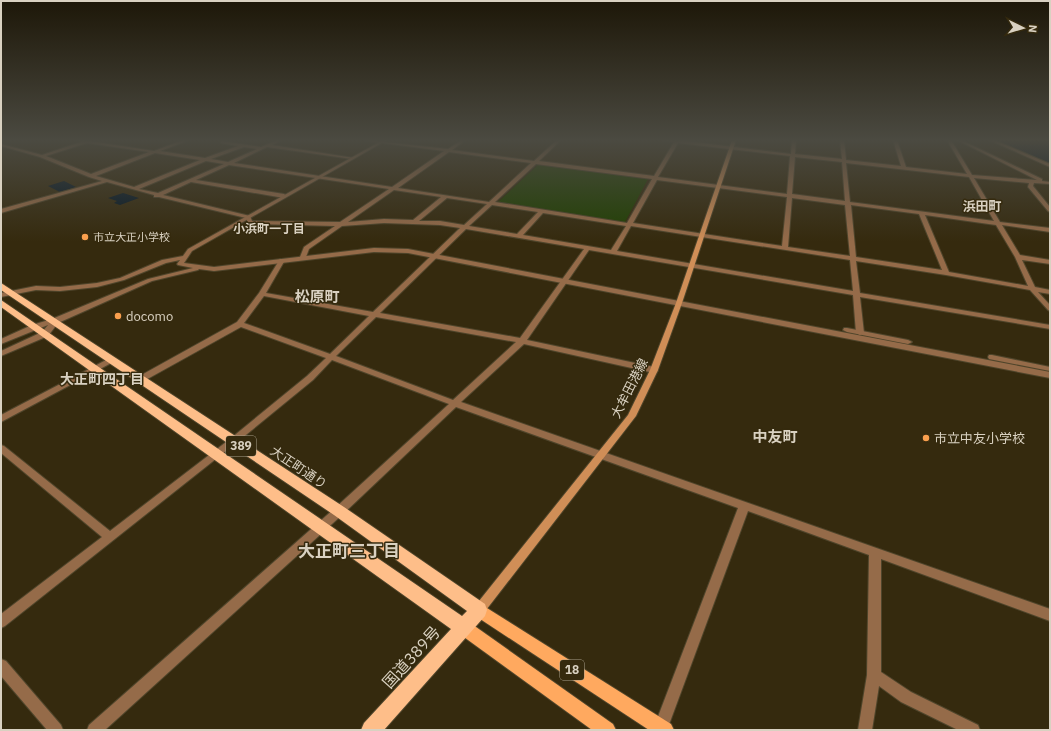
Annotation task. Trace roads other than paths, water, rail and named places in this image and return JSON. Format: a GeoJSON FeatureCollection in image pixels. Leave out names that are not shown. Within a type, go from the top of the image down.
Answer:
{"type":"FeatureCollection","features":[{"type":"Feature","properties":{"kind":"highway","name":"大正町通り"},"geometry":{"type":"LineString","coordinates":[[3,294],[54,321],[139,380],[339,511],[479,610]]}},
{"type":"Feature","properties":{"kind":"highway","name":"389"},"geometry":{"type":"LineString","coordinates":[[3,294],[40,330],[215,455],[463,628]]}},
{"type":"Feature","properties":{"kind":"highway","name":"国道389号"},"geometry":{"type":"LineString","coordinates":[[371,730],[479,610]]}},
{"type":"Feature","properties":{"kind":"main road","name":"大牟田港線"},"geometry":{"type":"LineString","coordinates":[[479,610],[602,456],[632,416],[654,370],[680,301],[722,174]]}},
{"type":"Feature","properties":{"kind":"main road","name":"18"},"geometry":{"type":"LineString","coordinates":[[479,610],[663,729]]}},
{"type":"Feature","properties":{"kind":"main road","name":"18"},"geometry":{"type":"LineString","coordinates":[[463,628],[607,730]]}},
{"type":"Feature","properties":{"kind":"street"},"geometry":{"type":"LineString","coordinates":[[86,174],[156,196],[249,219],[342,224],[384,221],[415,221],[465,228],[1050,327]]}},
{"type":"Feature","properties":{"kind":"street"},"geometry":{"type":"LineString","coordinates":[[91,176],[96,174]]}},
{"type":"Feature","properties":{"kind":"street"},"geometry":{"type":"LineString","coordinates":[[134,189],[170,174]]}},
{"type":"Feature","properties":{"kind":"street"},"geometry":{"type":"LineString","coordinates":[[156,196],[203,174]]}},
{"type":"Feature","properties":{"kind":"street"},"geometry":{"type":"LineString","coordinates":[[293,174],[946,273],[1050,292]]}},
{"type":"Feature","properties":{"kind":"street"},"geometry":{"type":"LineString","coordinates":[[249,219],[284,196],[325,174]]}},
{"type":"Feature","properties":{"kind":"street"},"geometry":{"type":"LineString","coordinates":[[3,294],[36,288],[60,289],[97,285],[122,279],[164,261],[183,258],[249,219],[332,174]]}},
{"type":"Feature","properties":{"kind":"street"},"geometry":{"type":"LineString","coordinates":[[303,256],[306,248],[415,174]]}},
{"type":"Feature","properties":{"kind":"street"},"geometry":{"type":"LineString","coordinates":[[1,622],[233,441],[334,356],[436,254],[523,174]]}},
{"type":"Feature","properties":{"kind":"street"},"geometry":{"type":"LineString","coordinates":[[628,174],[790,194],[1050,230]]}},
{"type":"Feature","properties":{"kind":"street"},"geometry":{"type":"LineString","coordinates":[[613,253],[659,174]]}},
{"type":"Feature","properties":{"kind":"street"},"geometry":{"type":"LineString","coordinates":[[785,248],[791,174]]}},
{"type":"Feature","properties":{"kind":"street"},"geometry":{"type":"LineString","coordinates":[[845,174],[858,294],[860,333]]}},
{"type":"Feature","properties":{"kind":"street"},"geometry":{"type":"LineString","coordinates":[[954,174],[1049,184]]}},
{"type":"Feature","properties":{"kind":"street"},"geometry":{"type":"LineString","coordinates":[[1029,174],[1049,184]]}},
{"type":"Feature","properties":{"kind":"street"},"geometry":{"type":"LineString","coordinates":[[970,176],[996,223],[1018,257],[1034,290],[1050,309]]}},
{"type":"Feature","properties":{"kind":"street"},"geometry":{"type":"LineString","coordinates":[[189,180],[284,196]]}},
{"type":"Feature","properties":{"kind":"street"},"geometry":{"type":"LineString","coordinates":[[1,211],[33,201],[59,196],[107,181]]}},
{"type":"Feature","properties":{"kind":"street"},"geometry":{"type":"LineString","coordinates":[[1032,182],[1030,186],[1050,210]]}},
{"type":"Feature","properties":{"kind":"street"},"geometry":{"type":"LineString","coordinates":[[415,221],[446,197]]}},
{"type":"Feature","properties":{"kind":"street"},"geometry":{"type":"LineString","coordinates":[[518,237],[541,212]]}},
{"type":"Feature","properties":{"kind":"street"},"geometry":{"type":"LineString","coordinates":[[921,212],[946,273]]}},
{"type":"Feature","properties":{"kind":"street"},"geometry":{"type":"LineString","coordinates":[[94,730],[339,511],[454,402],[522,341],[587,249]]}},
{"type":"Feature","properties":{"kind":"street"},"geometry":{"type":"LineString","coordinates":[[1,354],[54,321],[150,280],[201,268],[303,256],[390,250],[436,254],[1050,375]]}},
{"type":"Feature","properties":{"kind":"street"},"geometry":{"type":"LineString","coordinates":[[183,258],[180,264],[214,269],[303,256]]}},
{"type":"Feature","properties":{"kind":"street"},"geometry":{"type":"LineString","coordinates":[[1018,257],[1050,262]]}},
{"type":"Feature","properties":{"kind":"street"},"geometry":{"type":"LineString","coordinates":[[139,380],[240,324],[262,294],[282,260]]}},
{"type":"Feature","properties":{"kind":"street"},"geometry":{"type":"LineString","coordinates":[[97,285],[113,295]]}},
{"type":"Feature","properties":{"kind":"street"},"geometry":{"type":"LineString","coordinates":[[262,294],[522,341],[654,370]]}},
{"type":"Feature","properties":{"kind":"street"},"geometry":{"type":"LineString","coordinates":[[680,301],[1050,369]]}},
{"type":"Feature","properties":{"kind":"street"},"geometry":{"type":"LineString","coordinates":[[1,342],[40,330],[54,321]]}},
{"type":"Feature","properties":{"kind":"street"},"geometry":{"type":"LineString","coordinates":[[240,324],[334,356],[602,456],[1050,616]]}},
{"type":"Feature","properties":{"kind":"street"},"geometry":{"type":"LineString","coordinates":[[1,419],[111,361]]}},
{"type":"Feature","properties":{"kind":"street"},"geometry":{"type":"LineString","coordinates":[[1,448],[110,537]]}},
{"type":"Feature","properties":{"kind":"street"},"geometry":{"type":"LineString","coordinates":[[663,729],[744,507]]}},
{"type":"Feature","properties":{"kind":"street"},"geometry":{"type":"LineString","coordinates":[[865,730],[874,675],[875,553]]}},
{"type":"Feature","properties":{"kind":"street"},"geometry":{"type":"LineString","coordinates":[[1,666],[56,730]]}},
{"type":"Feature","properties":{"kind":"street"},"geometry":{"type":"LineString","coordinates":[[874,675],[906,697],[973,730]]}},
{"type":"Feature","properties":{"kind":"water"},"geometry":{"type":"Polygon","coordinates":[[[64,181],[76,187],[60,192],[48,186],[64,181]]]}},
{"type":"Feature","properties":{"kind":"water"},"geometry":{"type":"Polygon","coordinates":[[[123,193],[139,198],[120,205],[114,203],[117,201],[108,198],[123,193]]]}},
{"type":"Feature","properties":{"kind":"place","name":"市立大正小学校"},"geometry":{"type":"Point","coordinates":[85,237]}},
{"type":"Feature","properties":{"kind":"place","name":"docomo"},"geometry":{"type":"Point","coordinates":[118,316]}},
{"type":"Feature","properties":{"kind":"place","name":"市立中友小学校"},"geometry":{"type":"Point","coordinates":[926,438]}},
{"type":"Feature","properties":{"kind":"district","name":"浜田町"},"geometry":{"type":"Point","coordinates":[982,206]}},
{"type":"Feature","properties":{"kind":"district","name":"小浜町一丁目"},"geometry":{"type":"Point","coordinates":[269,229]}},
{"type":"Feature","properties":{"kind":"district","name":"松原町"},"geometry":{"type":"Point","coordinates":[317,297]}},
{"type":"Feature","properties":{"kind":"district","name":"大正町四丁目"},"geometry":{"type":"Point","coordinates":[102,379]}},
{"type":"Feature","properties":{"kind":"district","name":"中友町"},"geometry":{"type":"Point","coordinates":[775,437]}},
{"type":"Feature","properties":{"kind":"district","name":"大正町三丁目"},"geometry":{"type":"Point","coordinates":[349,551]}}]}
